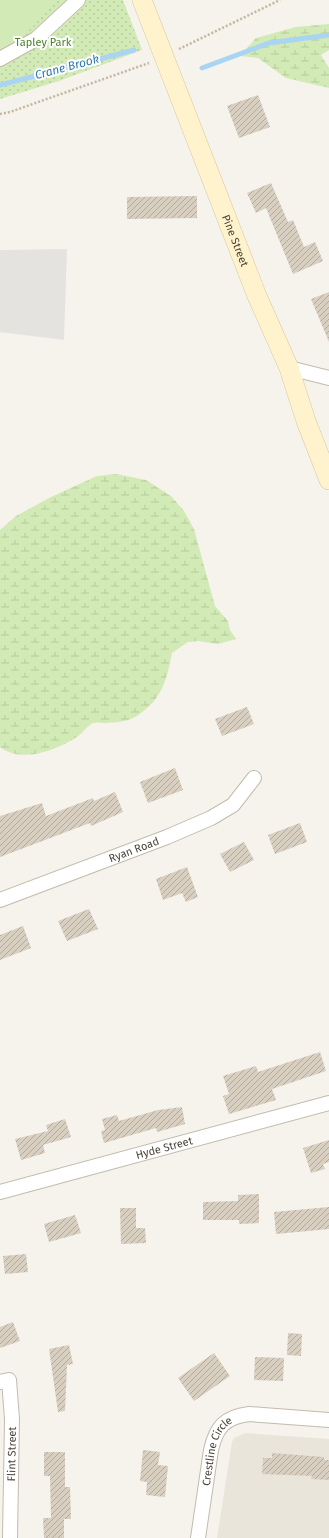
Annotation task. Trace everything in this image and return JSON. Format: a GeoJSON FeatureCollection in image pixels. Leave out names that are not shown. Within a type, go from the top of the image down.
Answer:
{"type":"FeatureCollection","features":[{"type":"Feature","properties":{"kind":"street"},"geometry":{"type":"LineString","coordinates":[[0,59],[36,39],[78,0]]}},
{"type":"Feature","properties":{"kind":"street","name":"Pine Street"},"geometry":{"type":"LineString","coordinates":[[142,0],[257,296],[289,368],[306,420],[329,480]]}},
{"type":"Feature","properties":{"kind":"street"},"geometry":{"type":"LineString","coordinates":[[289,368],[329,378]]}},
{"type":"Feature","properties":{"kind":"street","name":"Ryan Road"},"geometry":{"type":"LineString","coordinates":[[0,900],[168,836],[211,818],[233,805],[254,778]]}},
{"type":"Feature","properties":{"kind":"street","name":"Hyde Street"},"geometry":{"type":"LineString","coordinates":[[0,1192],[329,1103]]}},
{"type":"Feature","properties":{"kind":"street","name":"Flint Street"},"geometry":{"type":"LineString","coordinates":[[0,1382],[9,1380],[12,1419],[10,1538]]}},
{"type":"Feature","properties":{"kind":"street","name":"Crestline Circle"},"geometry":{"type":"LineString","coordinates":[[198,1538],[211,1450],[214,1436],[220,1426],[239,1415],[249,1414],[329,1420]]}},
{"type":"Feature","properties":{"kind":"path"},"geometry":{"type":"LineString","coordinates":[[0,114],[10,112],[138,68],[280,0]]}},
{"type":"Feature","properties":{"kind":"shaded area"},"geometry":{"type":"Polygon","coordinates":[[[67,249],[64,340],[0,332],[0,250],[67,249]]]}},
{"type":"Feature","properties":{"kind":"shaded area"},"geometry":{"type":"Polygon","coordinates":[[[245,1433],[329,1439],[329,1538],[217,1538],[232,1442],[234,1438],[245,1433]]]}},
{"type":"Feature","properties":{"kind":"green space","name":"Tapley Park"},"geometry":{"type":"Polygon","coordinates":[[[0,0],[123,0],[142,50],[59,81],[0,99],[0,0]]]}},
{"type":"Feature","properties":{"kind":"green space"},"geometry":{"type":"Polygon","coordinates":[[[0,0],[53,0],[43,15],[13,49],[0,55],[0,0]]]}},
{"type":"Feature","properties":{"kind":"green space"},"geometry":{"type":"Polygon","coordinates":[[[329,24],[329,50],[321,55],[329,68],[329,88],[286,78],[258,58],[240,56],[256,38],[296,27],[329,24]]]}},
{"type":"Feature","properties":{"kind":"green space"},"geometry":{"type":"Polygon","coordinates":[[[116,474],[146,480],[171,496],[184,511],[194,529],[215,606],[228,621],[230,630],[236,639],[218,644],[198,641],[188,642],[172,653],[167,676],[158,696],[147,708],[133,718],[118,722],[93,723],[69,742],[39,753],[28,755],[9,752],[0,747],[0,530],[16,516],[51,497],[97,476],[116,474]]]}},
{"type":"Feature","properties":{"kind":"building"},"geometry":{"type":"Polygon","coordinates":[[[258,95],[270,127],[239,138],[227,106],[258,95]]]}},
{"type":"Feature","properties":{"kind":"building"},"geometry":{"type":"Polygon","coordinates":[[[271,183],[288,222],[293,220],[304,247],[315,242],[323,261],[293,274],[266,208],[256,213],[247,193],[271,183]]]}},
{"type":"Feature","properties":{"kind":"building"},"geometry":{"type":"Polygon","coordinates":[[[197,196],[197,218],[127,219],[127,197],[197,196]]]}},
{"type":"Feature","properties":{"kind":"building"},"geometry":{"type":"Polygon","coordinates":[[[329,292],[329,342],[311,299],[329,292]]]}},
{"type":"Feature","properties":{"kind":"building"},"geometry":{"type":"Polygon","coordinates":[[[247,707],[254,724],[222,736],[215,719],[247,707]]]}},
{"type":"Feature","properties":{"kind":"building"},"geometry":{"type":"Polygon","coordinates":[[[175,768],[183,790],[148,803],[140,782],[175,768]]]}},
{"type":"Feature","properties":{"kind":"building"},"geometry":{"type":"Polygon","coordinates":[[[115,792],[123,812],[91,826],[90,823],[0,857],[0,816],[42,803],[46,816],[93,798],[94,801],[115,792]]]}},
{"type":"Feature","properties":{"kind":"building"},"geometry":{"type":"Polygon","coordinates":[[[300,823],[307,842],[275,854],[268,835],[300,823]]]}},
{"type":"Feature","properties":{"kind":"building"},"geometry":{"type":"Polygon","coordinates":[[[244,842],[254,860],[230,872],[220,854],[244,842]]]}},
{"type":"Feature","properties":{"kind":"building"},"geometry":{"type":"Polygon","coordinates":[[[187,867],[198,897],[186,902],[182,893],[163,900],[156,879],[187,867]]]}},
{"type":"Feature","properties":{"kind":"building"},"geometry":{"type":"Polygon","coordinates":[[[89,909],[98,929],[67,941],[58,921],[89,909]]]}},
{"type":"Feature","properties":{"kind":"building"},"geometry":{"type":"Polygon","coordinates":[[[23,926],[31,948],[0,960],[0,935],[23,926]]]}},
{"type":"Feature","properties":{"kind":"building"},"geometry":{"type":"Polygon","coordinates":[[[320,1052],[326,1071],[272,1089],[276,1100],[229,1114],[223,1096],[229,1094],[223,1076],[256,1066],[258,1072],[320,1052]]]}},
{"type":"Feature","properties":{"kind":"building"},"geometry":{"type":"Polygon","coordinates":[[[182,1107],[185,1124],[157,1132],[156,1128],[104,1143],[101,1131],[105,1130],[102,1119],[117,1115],[119,1121],[158,1110],[182,1107]]]}},
{"type":"Feature","properties":{"kind":"building"},"geometry":{"type":"Polygon","coordinates":[[[65,1119],[71,1137],[43,1145],[45,1153],[21,1160],[15,1139],[48,1131],[46,1125],[65,1119]]]}},
{"type":"Feature","properties":{"kind":"building"},"geometry":{"type":"Polygon","coordinates":[[[329,1140],[329,1162],[323,1164],[325,1169],[311,1173],[303,1148],[329,1140]]]}},
{"type":"Feature","properties":{"kind":"building"},"geometry":{"type":"Polygon","coordinates":[[[259,1194],[259,1223],[239,1224],[239,1220],[203,1220],[203,1202],[238,1201],[238,1195],[259,1194]]]}},
{"type":"Feature","properties":{"kind":"building"},"geometry":{"type":"Polygon","coordinates":[[[329,1207],[329,1229],[276,1234],[274,1212],[329,1207]]]}},
{"type":"Feature","properties":{"kind":"building"},"geometry":{"type":"Polygon","coordinates":[[[120,1208],[136,1208],[136,1228],[145,1228],[146,1243],[121,1244],[120,1208]]]}},
{"type":"Feature","properties":{"kind":"building"},"geometry":{"type":"Polygon","coordinates":[[[75,1215],[81,1233],[49,1242],[44,1224],[75,1215]]]}},
{"type":"Feature","properties":{"kind":"building"},"geometry":{"type":"Polygon","coordinates":[[[26,1254],[28,1272],[5,1274],[3,1256],[26,1254]]]}},
{"type":"Feature","properties":{"kind":"building"},"geometry":{"type":"Polygon","coordinates":[[[13,1322],[20,1341],[0,1348],[0,1327],[13,1322]]]}},
{"type":"Feature","properties":{"kind":"building"},"geometry":{"type":"Polygon","coordinates":[[[288,1333],[302,1334],[301,1356],[287,1355],[288,1333]]]}},
{"type":"Feature","properties":{"kind":"building"},"geometry":{"type":"Polygon","coordinates":[[[69,1345],[73,1364],[67,1365],[65,1411],[58,1412],[49,1349],[69,1345]]]}},
{"type":"Feature","properties":{"kind":"building"},"geometry":{"type":"Polygon","coordinates":[[[214,1353],[230,1376],[194,1401],[178,1378],[214,1353]]]}},
{"type":"Feature","properties":{"kind":"building"},"geometry":{"type":"Polygon","coordinates":[[[255,1357],[284,1358],[283,1381],[254,1380],[255,1357]]]}},
{"type":"Feature","properties":{"kind":"building"},"geometry":{"type":"Polygon","coordinates":[[[143,1450],[160,1452],[158,1465],[168,1466],[165,1497],[146,1495],[147,1482],[140,1481],[143,1450]]]}},
{"type":"Feature","properties":{"kind":"building"},"geometry":{"type":"Polygon","coordinates":[[[44,1452],[65,1452],[65,1487],[70,1487],[71,1519],[64,1519],[64,1538],[44,1538],[43,1518],[51,1518],[50,1476],[44,1476],[44,1452]]]}},
{"type":"Feature","properties":{"kind":"building"},"geometry":{"type":"Polygon","coordinates":[[[272,1453],[324,1457],[324,1460],[329,1460],[329,1480],[311,1479],[312,1476],[262,1474],[263,1458],[272,1458],[272,1453]]]}},
{"type":"Feature","properties":{"kind":"waterway","name":"Crane Brook"},"geometry":{"type":"LineString","coordinates":[[202,68],[269,43],[329,35]]}},
{"type":"Feature","properties":{"kind":"waterway","name":"Crane Brook"},"geometry":{"type":"LineString","coordinates":[[0,85],[134,50]]}}]}
